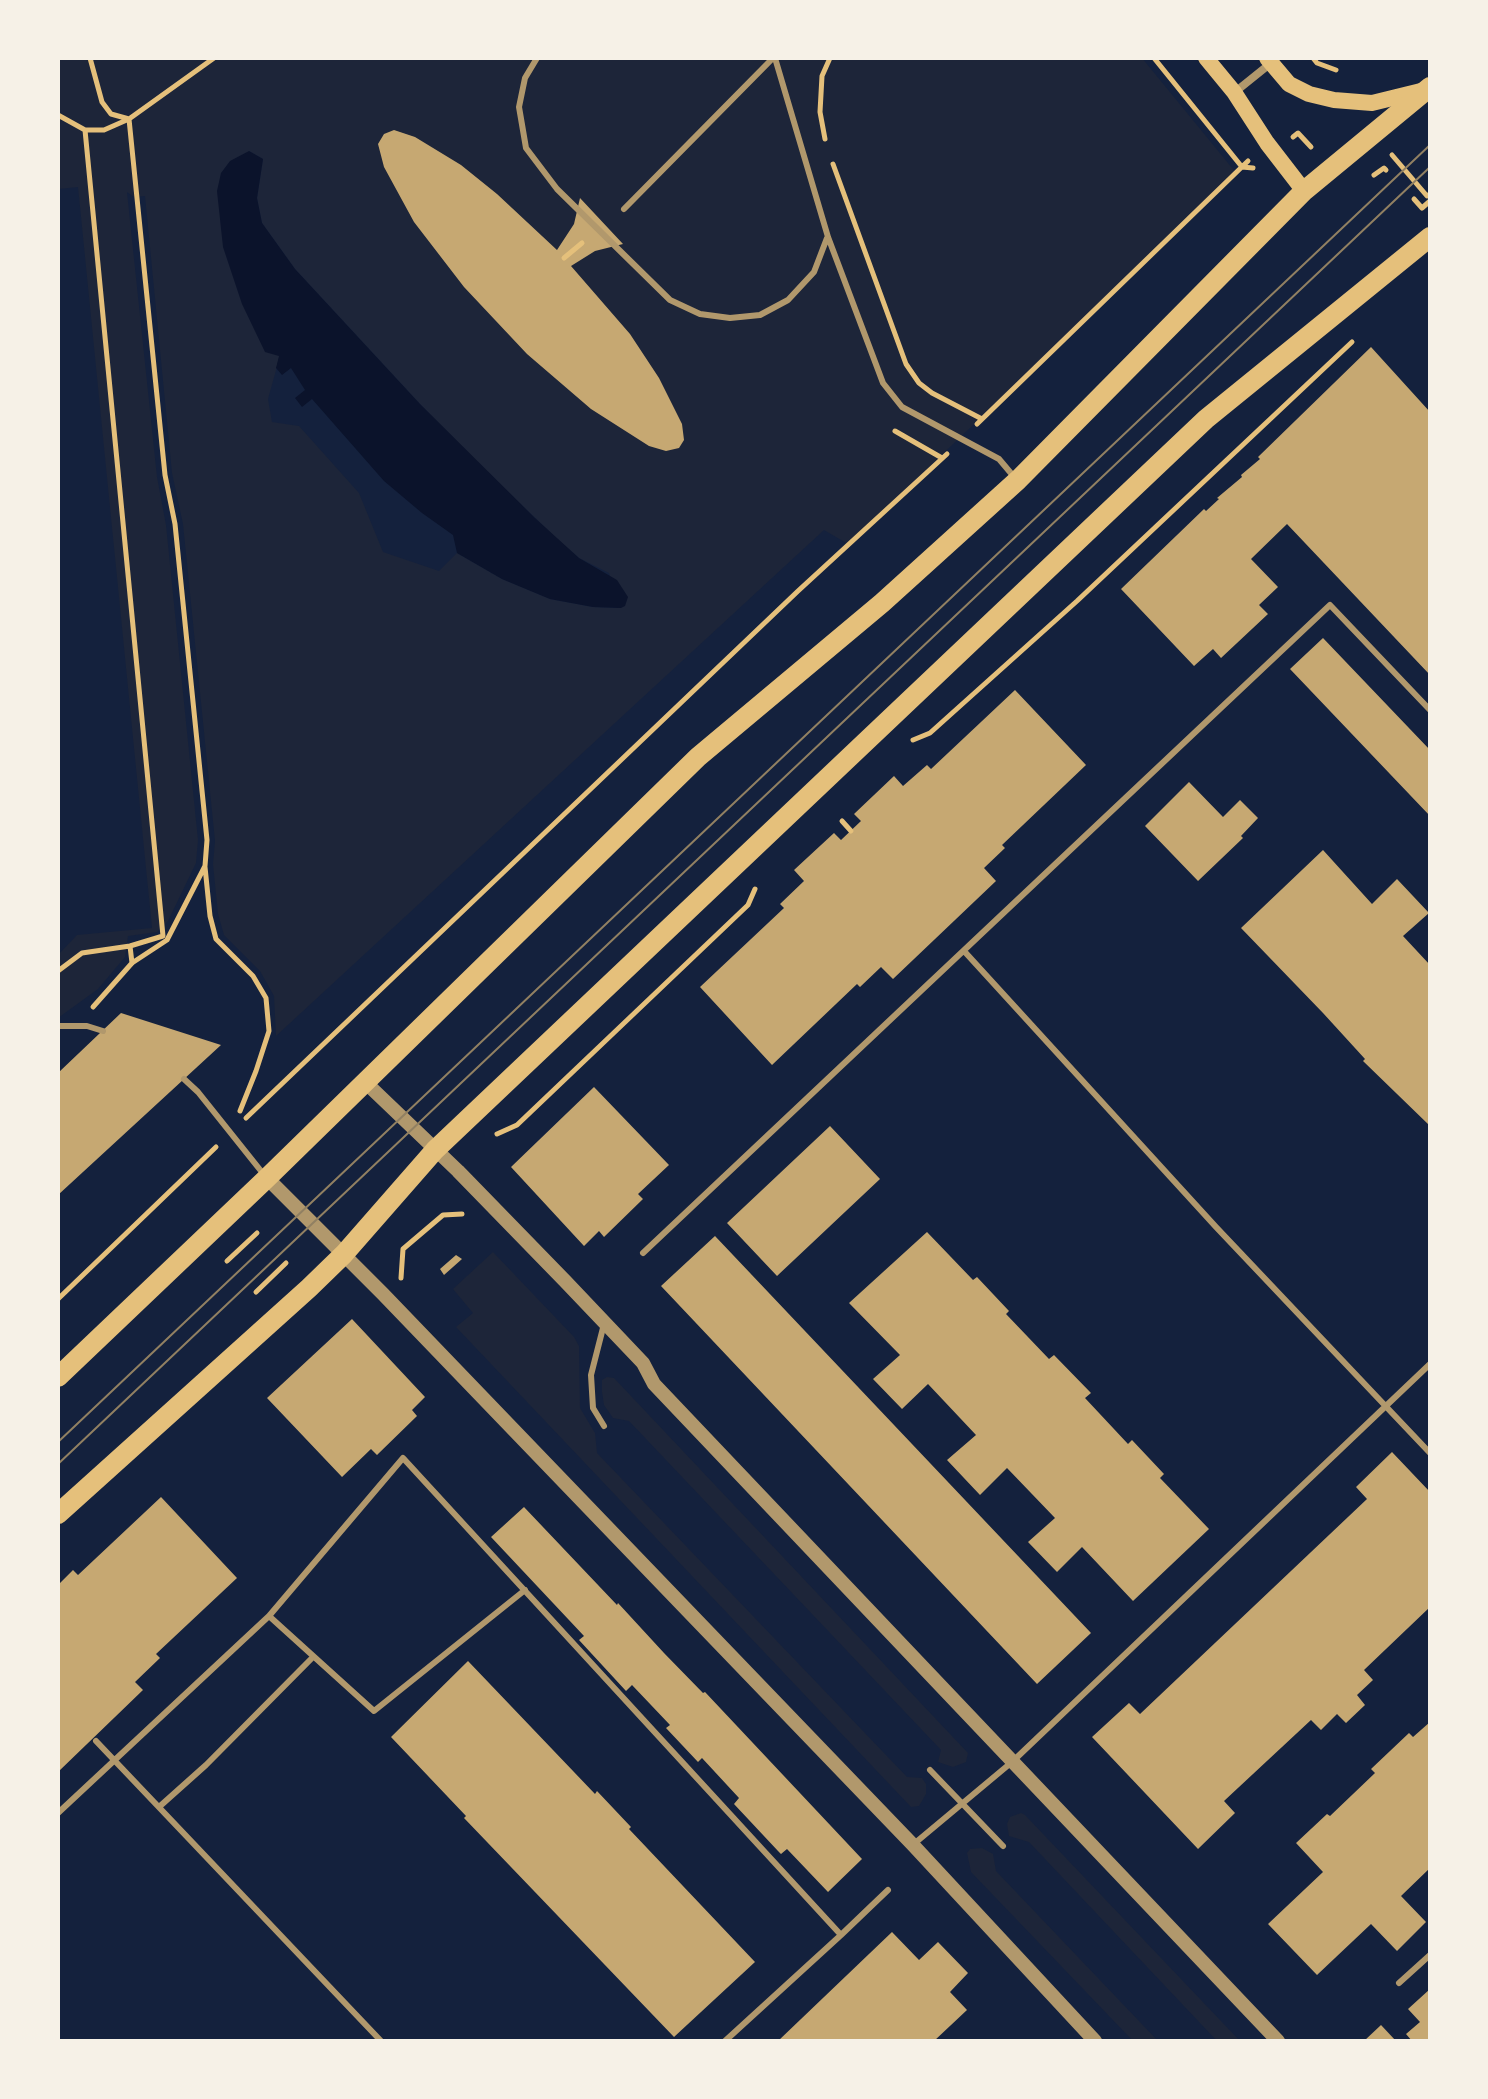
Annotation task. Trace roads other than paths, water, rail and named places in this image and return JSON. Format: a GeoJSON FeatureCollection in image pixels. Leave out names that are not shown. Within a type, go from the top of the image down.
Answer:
{"type":"FeatureCollection","features":[{"type":"Feature","properties":{"kind":"main road"},"geometry":{"type":"LineString","coordinates":[[1206,58],[1304,191]]}},
{"type":"Feature","properties":{"kind":"main road"},"geometry":{"type":"LineString","coordinates":[[1269,60],[1289,84],[1309,94],[1334,100],[1372,103],[1428,88]]}},
{"type":"Feature","properties":{"kind":"main road"},"geometry":{"type":"LineString","coordinates":[[58,1377],[267,1178],[698,757],[882,603],[1018,480],[1304,191],[1428,88]]}},
{"type":"Feature","properties":{"kind":"main road"},"geometry":{"type":"LineString","coordinates":[[58,1514],[278,1317],[344,1254],[435,1150],[1206,419],[1430,237]]}},
{"type":"Feature","properties":{"kind":"street"},"geometry":{"type":"LineString","coordinates":[[1234,92],[1269,60]]}},
{"type":"Feature","properties":{"kind":"street"},"geometry":{"type":"LineString","coordinates":[[365,1082],[566,1282],[643,1363],[654,1384],[1278,2041]]}},
{"type":"Feature","properties":{"kind":"street"},"geometry":{"type":"LineString","coordinates":[[267,1178],[344,1254],[913,1845],[1095,2041]]}},
{"type":"Feature","properties":{"kind":"lane"},"geometry":{"type":"LineString","coordinates":[[537,58],[525,78],[519,107],[526,148],[557,189],[670,300],[700,314],[730,318],[760,315],[788,300],[814,272],[828,237]]}},
{"type":"Feature","properties":{"kind":"lane"},"geometry":{"type":"LineString","coordinates":[[624,209],[774,58],[828,237],[883,383],[902,407],[999,459],[1018,480]]}},
{"type":"Feature","properties":{"kind":"lane"},"geometry":{"type":"LineString","coordinates":[[643,1253],[1330,605],[1430,710]]}},
{"type":"Feature","properties":{"kind":"lane"},"geometry":{"type":"LineString","coordinates":[[964,951],[1216,1227],[1430,1453]]}},
{"type":"Feature","properties":{"kind":"lane"},"geometry":{"type":"LineString","coordinates":[[58,1026],[93,1026],[103,1031]]}},
{"type":"Feature","properties":{"kind":"lane"},"geometry":{"type":"LineString","coordinates":[[184,1079],[267,1178]]}},
{"type":"Feature","properties":{"kind":"lane"},"geometry":{"type":"LineString","coordinates":[[604,1324],[591,1375],[593,1408],[604,1426]]}},
{"type":"Feature","properties":{"kind":"lane"},"geometry":{"type":"LineString","coordinates":[[913,1845],[1012,1762],[1430,1364]]}},
{"type":"Feature","properties":{"kind":"lane"},"geometry":{"type":"LineString","coordinates":[[58,1813],[269,1616],[403,1458],[841,1935]]}},
{"type":"Feature","properties":{"kind":"lane"},"geometry":{"type":"LineString","coordinates":[[269,1616],[374,1711],[525,1590]]}},
{"type":"Feature","properties":{"kind":"lane"},"geometry":{"type":"LineString","coordinates":[[159,1807],[206,1765],[313,1657]]}},
{"type":"Feature","properties":{"kind":"lane"},"geometry":{"type":"LineString","coordinates":[[96,1741],[381,2041]]}},
{"type":"Feature","properties":{"kind":"lane"},"geometry":{"type":"LineString","coordinates":[[930,1770],[1003,1846]]}},
{"type":"Feature","properties":{"kind":"lane"},"geometry":{"type":"LineString","coordinates":[[725,2041],[888,1890]]}},
{"type":"Feature","properties":{"kind":"lane"},"geometry":{"type":"LineString","coordinates":[[1399,1983],[1430,1955]]}},
{"type":"Feature","properties":{"kind":"tram line"},"geometry":{"type":"LineString","coordinates":[[58,1442],[1430,145]]}},
{"type":"Feature","properties":{"kind":"tram line"},"geometry":{"type":"LineString","coordinates":[[58,1464],[1430,167]]}}]}
